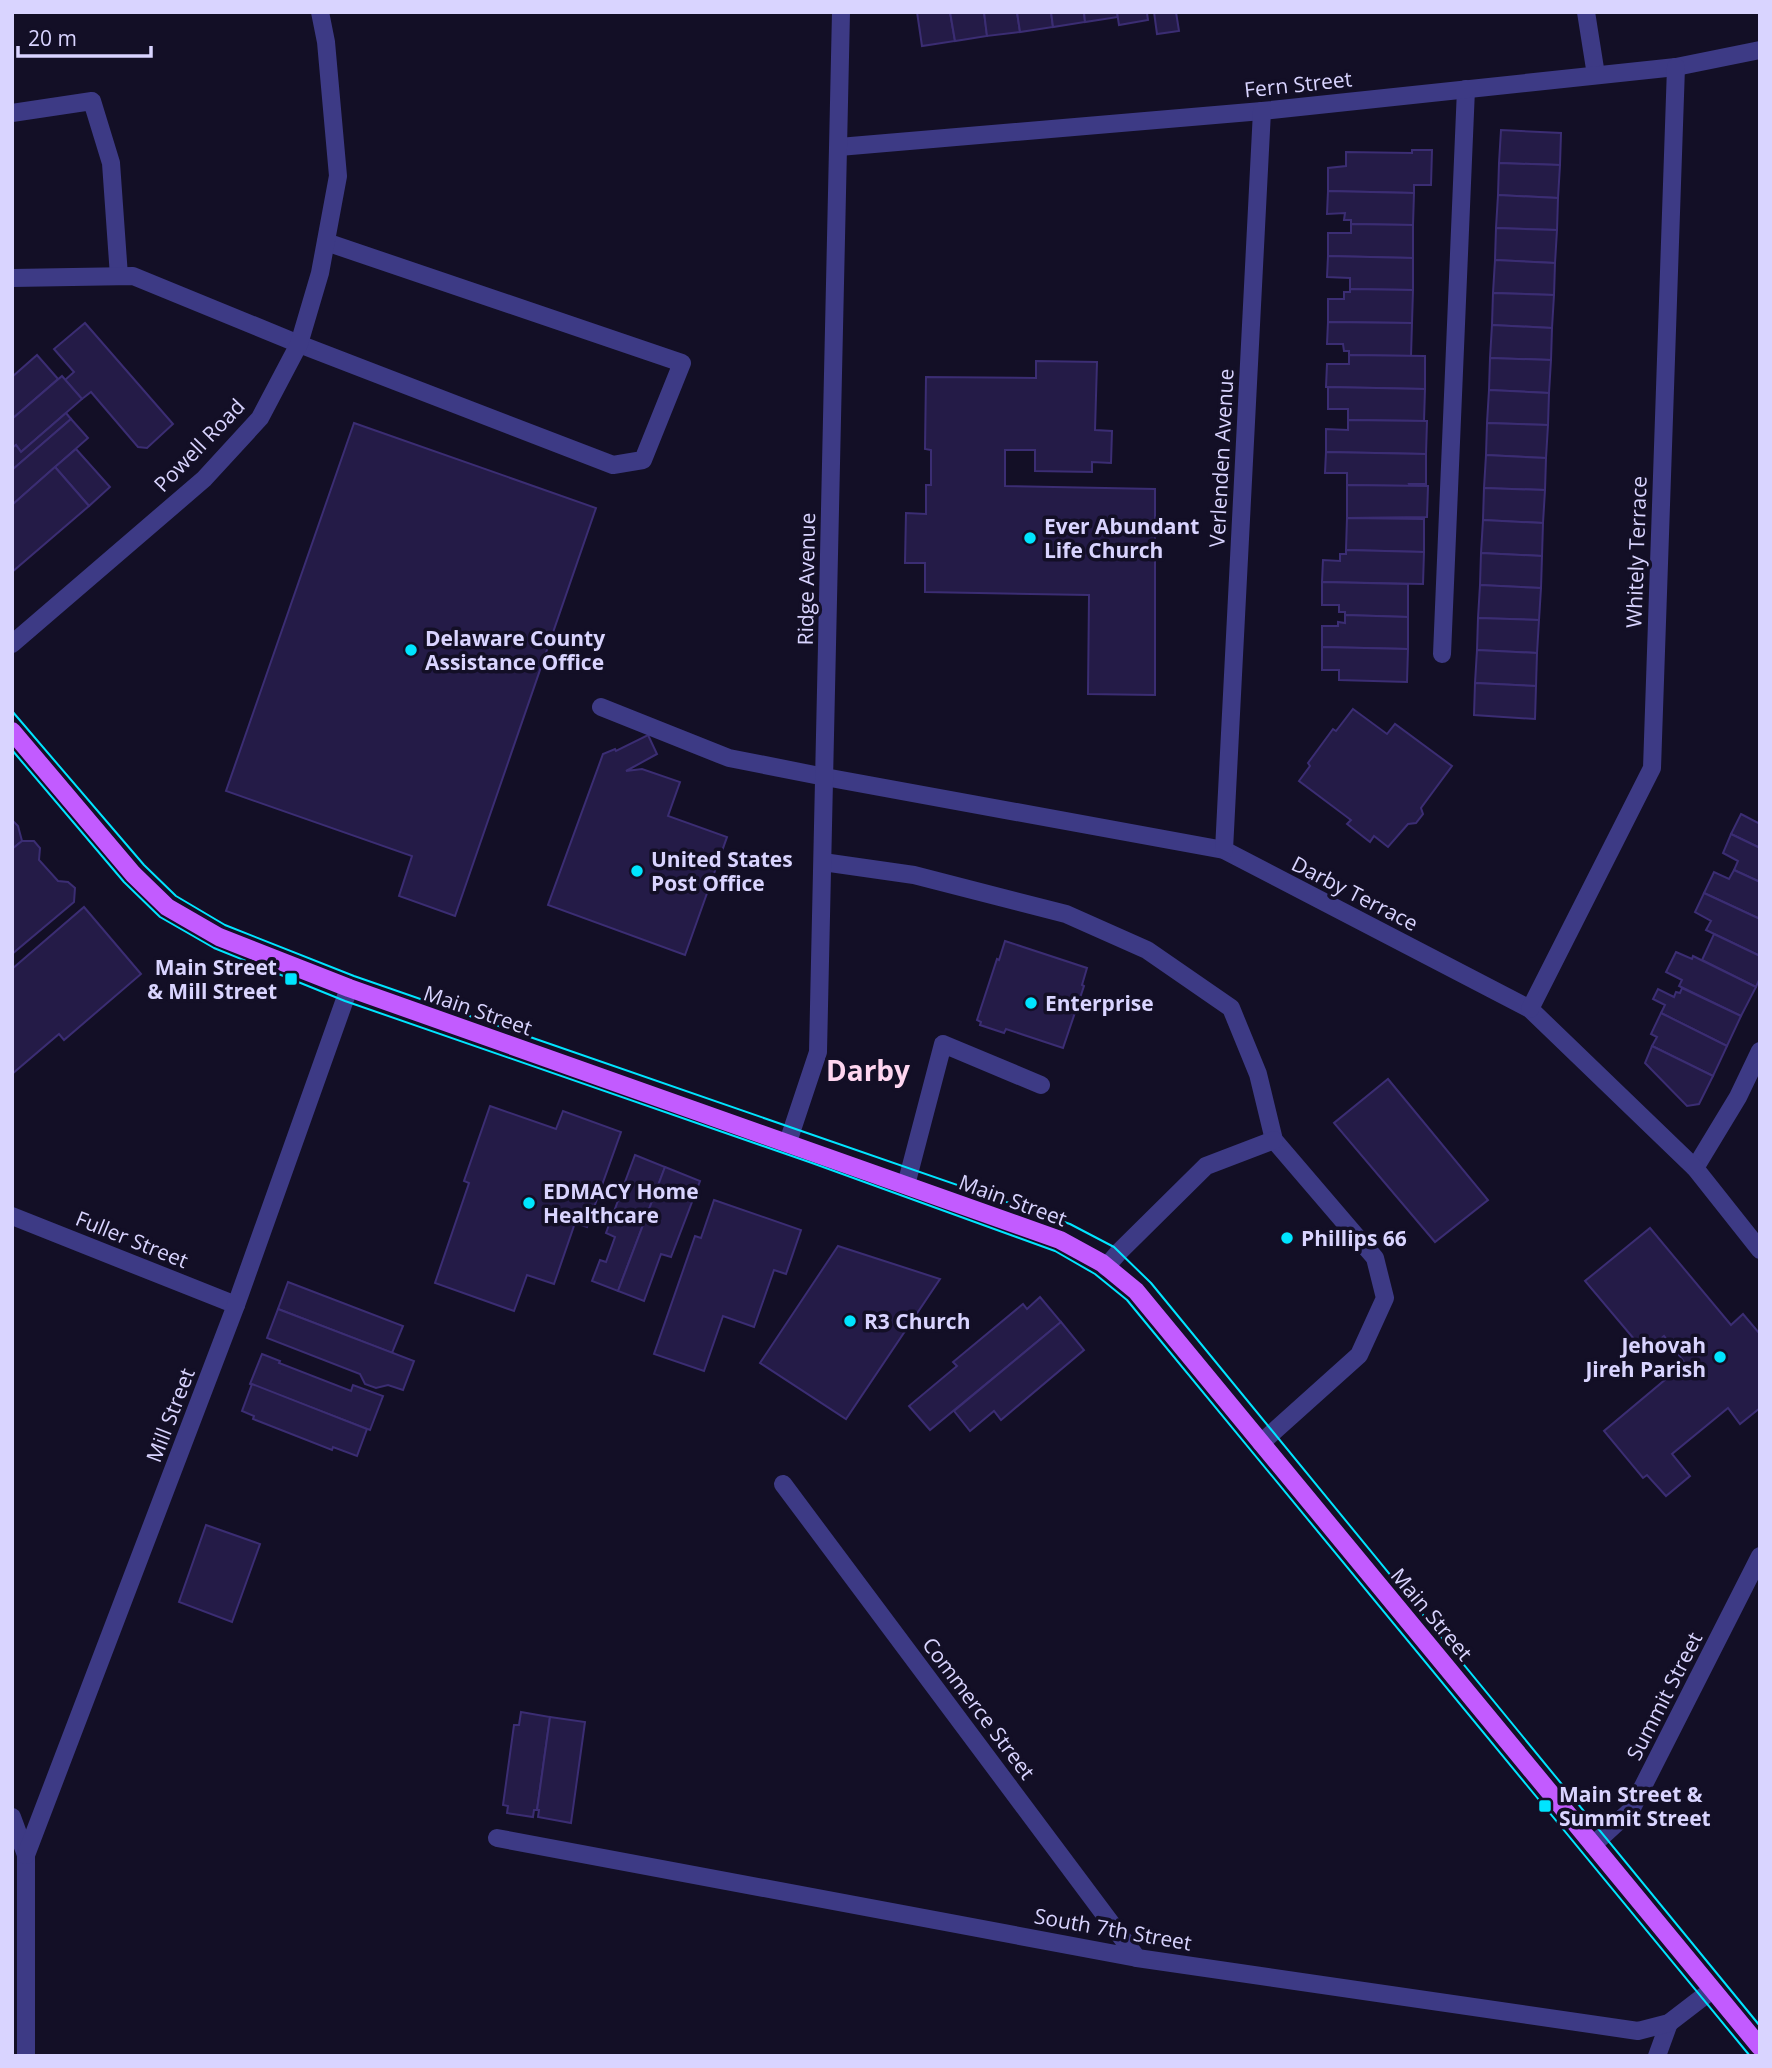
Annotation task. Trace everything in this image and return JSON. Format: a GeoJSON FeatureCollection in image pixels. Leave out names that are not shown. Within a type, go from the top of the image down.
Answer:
{"type":"FeatureCollection","features":[{"type":"Feature","properties":{"kind":"main road","name":"Main Street"},"geometry":{"type":"LineString","coordinates":[[12,731],[133,874],[167,907],[219,937],[349,988],[1060,1240],[1106,1267],[1136,1292],[1760,2047]]}},
{"type":"Feature","properties":{"kind":"street","name":"Powell Road"},"geometry":{"type":"LineString","coordinates":[[12,644],[204,479],[260,418],[299,344],[320,273],[338,176],[326,42],[320,12]]}},
{"type":"Feature","properties":{"kind":"street","name":"Ridge Avenue"},"geometry":{"type":"LineString","coordinates":[[788,1142],[818,1052],[841,12]]}},
{"type":"Feature","properties":{"kind":"street"},"geometry":{"type":"LineString","coordinates":[[1586,12],[1596,75]]}},
{"type":"Feature","properties":{"kind":"street","name":"Fern Street"},"geometry":{"type":"LineString","coordinates":[[839,147],[1262,111],[1676,66],[1760,50]]}},
{"type":"Feature","properties":{"kind":"street","name":"Whitely Terrace"},"geometry":{"type":"LineString","coordinates":[[1530,1009],[1651,768],[1676,66]]}},
{"type":"Feature","properties":{"kind":"street"},"geometry":{"type":"LineString","coordinates":[[1442,653],[1466,89]]}},
{"type":"Feature","properties":{"kind":"street"},"geometry":{"type":"LineString","coordinates":[[12,113],[92,101],[111,163],[119,276]]}},
{"type":"Feature","properties":{"kind":"street","name":"Verlenden Avenue"},"geometry":{"type":"LineString","coordinates":[[1224,850],[1262,111]]}},
{"type":"Feature","properties":{"kind":"street"},"geometry":{"type":"LineString","coordinates":[[12,278],[133,276],[299,344],[613,465],[643,460],[682,363],[326,242]]}},
{"type":"Feature","properties":{"kind":"street","name":"Darby Terrace"},"geometry":{"type":"LineString","coordinates":[[601,708],[729,758],[1224,850],[1530,1009],[1695,1168],[1760,1250]]}},
{"type":"Feature","properties":{"kind":"street"},"geometry":{"type":"LineString","coordinates":[[823,862],[914,876],[1066,914],[1147,950],[1231,1008],[1258,1074],[1274,1140],[1375,1258],[1385,1298],[1359,1355],[1261,1443]]}},
{"type":"Feature","properties":{"kind":"street","name":"Mill Street"},"geometry":{"type":"LineString","coordinates":[[26,1855],[236,1305],[349,988]]}},
{"type":"Feature","properties":{"kind":"street"},"geometry":{"type":"LineString","coordinates":[[906,1185],[943,1044],[1041,1085]]}},
{"type":"Feature","properties":{"kind":"street"},"geometry":{"type":"LineString","coordinates":[[1695,1168],[1738,1097],[1760,1051]]}},
{"type":"Feature","properties":{"kind":"street"},"geometry":{"type":"LineString","coordinates":[[1106,1267],[1206,1166],[1274,1140]]}},
{"type":"Feature","properties":{"kind":"street","name":"Fuller Street"},"geometry":{"type":"LineString","coordinates":[[12,1216],[236,1305]]}},
{"type":"Feature","properties":{"kind":"street","name":"Commerce Street"},"geometry":{"type":"LineString","coordinates":[[783,1485],[1137,1958]]}},
{"type":"Feature","properties":{"kind":"street","name":"Summit Street"},"geometry":{"type":"LineString","coordinates":[[1593,1845],[1631,1810],[1760,1556]]}},
{"type":"Feature","properties":{"kind":"street"},"geometry":{"type":"LineString","coordinates":[[12,1817],[26,1855],[26,2056]]}},
{"type":"Feature","properties":{"kind":"street","name":"South 7th Street"},"geometry":{"type":"LineString","coordinates":[[497,1838],[1137,1958],[1638,2031],[1669,2023],[1712,1990]]}},
{"type":"Feature","properties":{"kind":"street"},"geometry":{"type":"LineString","coordinates":[[1657,2056],[1669,2023]]}},
{"type":"Feature","properties":{"kind":"building"},"geometry":{"type":"Polygon","coordinates":[[[917,12],[950,12],[955,41],[922,46],[917,12]]]}},
{"type":"Feature","properties":{"kind":"building"},"geometry":{"type":"Polygon","coordinates":[[[950,12],[984,12],[987,36],[955,41],[950,12]]]}},
{"type":"Feature","properties":{"kind":"building"},"geometry":{"type":"Polygon","coordinates":[[[984,12],[1017,12],[1020,32],[987,36],[984,12]]]}},
{"type":"Feature","properties":{"kind":"building"},"geometry":{"type":"Polygon","coordinates":[[[1017,12],[1051,12],[1053,27],[1020,32],[1017,12]]]}},
{"type":"Feature","properties":{"kind":"building"},"geometry":{"type":"Polygon","coordinates":[[[1051,12],[1084,12],[1085,22],[1053,27],[1051,12]]]}},
{"type":"Feature","properties":{"kind":"building"},"geometry":{"type":"Polygon","coordinates":[[[1084,12],[1117,12],[1118,17],[1085,22],[1084,12]]]}},
{"type":"Feature","properties":{"kind":"building"},"geometry":{"type":"Polygon","coordinates":[[[1117,12],[1151,13],[1147,13],[1148,20],[1119,25],[1117,12]]]}},
{"type":"Feature","properties":{"kind":"building"},"geometry":{"type":"Polygon","coordinates":[[[1154,12],[1176,12],[1179,31],[1157,34],[1154,12]]]}},
{"type":"Feature","properties":{"kind":"building"},"geometry":{"type":"Polygon","coordinates":[[[1501,130],[1561,133],[1560,165],[1499,163],[1501,130]]]}},
{"type":"Feature","properties":{"kind":"building"},"geometry":{"type":"Polygon","coordinates":[[[1412,150],[1432,150],[1431,185],[1414,185],[1414,193],[1328,191],[1328,168],[1346,166],[1346,152],[1412,153],[1412,150]]]}},
{"type":"Feature","properties":{"kind":"building"},"geometry":{"type":"Polygon","coordinates":[[[1499,163],[1560,165],[1558,198],[1498,195],[1499,163]]]}},
{"type":"Feature","properties":{"kind":"building"},"geometry":{"type":"Polygon","coordinates":[[[1328,191],[1414,193],[1413,225],[1351,224],[1351,220],[1344,220],[1345,213],[1327,214],[1328,191]]]}},
{"type":"Feature","properties":{"kind":"building"},"geometry":{"type":"Polygon","coordinates":[[[1498,195],[1558,198],[1557,230],[1496,228],[1498,195]]]}},
{"type":"Feature","properties":{"kind":"building"},"geometry":{"type":"Polygon","coordinates":[[[1351,224],[1413,225],[1413,258],[1328,256],[1328,233],[1351,233],[1351,224]]]}},
{"type":"Feature","properties":{"kind":"building"},"geometry":{"type":"Polygon","coordinates":[[[1496,228],[1557,230],[1555,263],[1495,260],[1496,228]]]}},
{"type":"Feature","properties":{"kind":"building"},"geometry":{"type":"Polygon","coordinates":[[[1328,256],[1413,258],[1413,290],[1350,289],[1350,278],[1327,277],[1328,256]]]}},
{"type":"Feature","properties":{"kind":"building"},"geometry":{"type":"Polygon","coordinates":[[[1495,260],[1555,263],[1554,295],[1493,293],[1495,260]]]}},
{"type":"Feature","properties":{"kind":"building"},"geometry":{"type":"Polygon","coordinates":[[[1350,289],[1413,290],[1412,323],[1328,322],[1328,299],[1344,299],[1344,292],[1350,292],[1350,289]]]}},
{"type":"Feature","properties":{"kind":"building"},"geometry":{"type":"Polygon","coordinates":[[[1493,293],[1554,295],[1552,328],[1492,325],[1493,293]]]}},
{"type":"Feature","properties":{"kind":"building"},"geometry":{"type":"Polygon","coordinates":[[[1328,322],[1412,323],[1411,356],[1349,355],[1349,351],[1344,351],[1343,344],[1327,344],[1328,322]]]}},
{"type":"Feature","properties":{"kind":"building"},"geometry":{"type":"Polygon","coordinates":[[[85,323],[173,424],[147,448],[138,447],[91,392],[82,399],[65,380],[74,372],[54,349],[85,323]]]}},
{"type":"Feature","properties":{"kind":"building"},"geometry":{"type":"Polygon","coordinates":[[[1492,325],[1552,328],[1551,360],[1490,358],[1492,325]]]}},
{"type":"Feature","properties":{"kind":"building"},"geometry":{"type":"Polygon","coordinates":[[[37,355],[58,379],[12,419],[12,377],[37,355]]]}},
{"type":"Feature","properties":{"kind":"building"},"geometry":{"type":"Polygon","coordinates":[[[1349,355],[1425,356],[1425,389],[1326,387],[1327,364],[1349,364],[1349,355]]]}},
{"type":"Feature","properties":{"kind":"building"},"geometry":{"type":"Polygon","coordinates":[[[1490,358],[1551,360],[1549,393],[1489,390],[1490,358]]]}},
{"type":"Feature","properties":{"kind":"building","name":"Ever Abundant Life Church"},"geometry":{"type":"Polygon","coordinates":[[[1036,361],[1097,362],[1095,430],[1112,431],[1111,463],[1092,462],[1092,472],[1035,471],[1035,450],[1005,450],[1005,486],[1155,489],[1155,695],[1088,694],[1089,595],[925,592],[925,563],[905,563],[906,513],[926,514],[926,485],[931,485],[931,450],[925,449],[926,377],[1036,378],[1036,361]]]}},
{"type":"Feature","properties":{"kind":"building"},"geometry":{"type":"Polygon","coordinates":[[[62,376],[82,399],[21,452],[16,445],[12,448],[12,419],[62,376]]]}},
{"type":"Feature","properties":{"kind":"building"},"geometry":{"type":"Polygon","coordinates":[[[1328,387],[1425,389],[1424,421],[1348,420],[1348,409],[1328,409],[1328,387]]]}},
{"type":"Feature","properties":{"kind":"building"},"geometry":{"type":"Polygon","coordinates":[[[1489,390],[1549,393],[1548,425],[1487,423],[1489,390]]]}},
{"type":"Feature","properties":{"kind":"building"},"geometry":{"type":"Polygon","coordinates":[[[66,413],[71,419],[12,470],[12,448],[16,445],[21,452],[66,413]]]}},
{"type":"Feature","properties":{"kind":"building"},"geometry":{"type":"Polygon","coordinates":[[[71,419],[88,438],[12,505],[12,470],[71,419]]]}},
{"type":"Feature","properties":{"kind":"building"},"geometry":{"type":"Polygon","coordinates":[[[1348,420],[1427,421],[1426,454],[1326,452],[1326,429],[1348,430],[1348,420]]]}},
{"type":"Feature","properties":{"kind":"building","name":"Delaware County Assistance Office"},"geometry":{"type":"Polygon","coordinates":[[[354,423],[596,508],[455,916],[399,896],[412,856],[226,791],[354,423]]]}},
{"type":"Feature","properties":{"kind":"building"},"geometry":{"type":"Polygon","coordinates":[[[1487,423],[1548,425],[1546,458],[1486,455],[1487,423]]]}},
{"type":"Feature","properties":{"kind":"building"},"geometry":{"type":"Polygon","coordinates":[[[76,449],[110,487],[89,506],[55,467],[76,449]]]}},
{"type":"Feature","properties":{"kind":"building"},"geometry":{"type":"Polygon","coordinates":[[[1326,452],[1426,454],[1426,484],[1347,485],[1347,473],[1325,473],[1326,452]]]}},
{"type":"Feature","properties":{"kind":"building"},"geometry":{"type":"Polygon","coordinates":[[[1486,455],[1546,458],[1545,490],[1484,488],[1486,455]]]}},
{"type":"Feature","properties":{"kind":"building"},"geometry":{"type":"Polygon","coordinates":[[[55,467],[89,506],[12,572],[12,505],[55,467]]]}},
{"type":"Feature","properties":{"kind":"building"},"geometry":{"type":"Polygon","coordinates":[[[1347,485],[1428,486],[1427,517],[1347,518],[1347,485]]]}},
{"type":"Feature","properties":{"kind":"building"},"geometry":{"type":"Polygon","coordinates":[[[1484,488],[1545,490],[1543,523],[1483,520],[1484,488]]]}},
{"type":"Feature","properties":{"kind":"building"},"geometry":{"type":"Polygon","coordinates":[[[1347,518],[1424,519],[1424,552],[1346,550],[1347,518]]]}},
{"type":"Feature","properties":{"kind":"building"},"geometry":{"type":"Polygon","coordinates":[[[1483,520],[1543,523],[1542,556],[1481,553],[1483,520]]]}},
{"type":"Feature","properties":{"kind":"building"},"geometry":{"type":"Polygon","coordinates":[[[1346,550],[1424,552],[1423,584],[1322,582],[1323,560],[1340,561],[1340,554],[1346,554],[1346,550]]]}},
{"type":"Feature","properties":{"kind":"building"},"geometry":{"type":"Polygon","coordinates":[[[1481,553],[1542,556],[1541,588],[1480,585],[1481,553]]]}},
{"type":"Feature","properties":{"kind":"building"},"geometry":{"type":"Polygon","coordinates":[[[1322,582],[1408,584],[1408,617],[1345,615],[1345,612],[1339,612],[1339,605],[1322,605],[1322,582]]]}},
{"type":"Feature","properties":{"kind":"building"},"geometry":{"type":"Polygon","coordinates":[[[1480,585],[1541,588],[1539,620],[1478,618],[1480,585]]]}},
{"type":"Feature","properties":{"kind":"building"},"geometry":{"type":"Polygon","coordinates":[[[1345,615],[1408,617],[1408,649],[1322,647],[1322,626],[1345,623],[1345,615]]]}},
{"type":"Feature","properties":{"kind":"building"},"geometry":{"type":"Polygon","coordinates":[[[1478,618],[1539,620],[1537,653],[1477,650],[1478,618]]]}},
{"type":"Feature","properties":{"kind":"building"},"geometry":{"type":"Polygon","coordinates":[[[1322,647],[1408,649],[1407,682],[1339,680],[1339,670],[1322,670],[1322,647]]]}},
{"type":"Feature","properties":{"kind":"building"},"geometry":{"type":"Polygon","coordinates":[[[1477,650],[1537,653],[1536,686],[1475,683],[1477,650]]]}},
{"type":"Feature","properties":{"kind":"building"},"geometry":{"type":"Polygon","coordinates":[[[1475,683],[1536,686],[1535,719],[1474,715],[1475,683]]]}},
{"type":"Feature","properties":{"kind":"building"},"geometry":{"type":"Polygon","coordinates":[[[1353,709],[1387,734],[1395,724],[1452,766],[1421,808],[1423,814],[1416,823],[1408,824],[1388,847],[1374,836],[1370,842],[1347,824],[1351,820],[1299,781],[1310,766],[1308,763],[1333,729],[1336,731],[1353,709]]]}},
{"type":"Feature","properties":{"kind":"building","name":"United States Post Office"},"geometry":{"type":"Polygon","coordinates":[[[648,735],[657,754],[626,771],[642,769],[680,782],[668,816],[727,837],[685,955],[548,905],[603,754],[615,749],[616,751],[648,735]]]}},
{"type":"Feature","properties":{"kind":"building"},"geometry":{"type":"Polygon","coordinates":[[[1741,814],[1758,823],[1760,820],[1760,848],[1731,834],[1741,814]]]}},
{"type":"Feature","properties":{"kind":"building"},"geometry":{"type":"Polygon","coordinates":[[[12,820],[18,826],[22,841],[12,849],[12,820]]]}},
{"type":"Feature","properties":{"kind":"building"},"geometry":{"type":"Polygon","coordinates":[[[1731,834],[1760,848],[1760,882],[1734,870],[1738,861],[1723,853],[1731,834]]]}},
{"type":"Feature","properties":{"kind":"building"},"geometry":{"type":"Polygon","coordinates":[[[22,841],[34,841],[40,848],[39,860],[58,881],[68,882],[75,888],[74,902],[12,954],[12,849],[22,841]]]}},
{"type":"Feature","properties":{"kind":"building"},"geometry":{"type":"Polygon","coordinates":[[[1734,870],[1760,882],[1760,919],[1704,893],[1714,872],[1729,879],[1734,870]]]}},
{"type":"Feature","properties":{"kind":"building"},"geometry":{"type":"Polygon","coordinates":[[[1704,893],[1760,919],[1760,956],[1706,930],[1711,921],[1695,912],[1704,893]]]}},
{"type":"Feature","properties":{"kind":"building"},"geometry":{"type":"Polygon","coordinates":[[[84,907],[141,974],[64,1040],[59,1034],[12,1074],[12,969],[84,907]]]}},
{"type":"Feature","properties":{"kind":"building"},"geometry":{"type":"Polygon","coordinates":[[[1714,934],[1760,956],[1760,978],[1756,987],[1702,960],[1714,934]]]}},
{"type":"Feature","properties":{"kind":"building","name":"Enterprise"},"geometry":{"type":"Polygon","coordinates":[[[1005,941],[1087,968],[1082,985],[1084,986],[1063,1048],[1006,1029],[1004,1033],[980,1025],[981,1022],[977,1020],[1005,941]]]}},
{"type":"Feature","properties":{"kind":"building"},"geometry":{"type":"Polygon","coordinates":[[[1676,952],[1692,959],[1693,956],[1756,987],[1741,1016],[1679,986],[1682,980],[1666,972],[1676,952]]]}},
{"type":"Feature","properties":{"kind":"building"},"geometry":{"type":"Polygon","coordinates":[[[1682,988],[1741,1016],[1727,1046],[1661,1013],[1665,1005],[1653,999],[1658,989],[1674,997],[1682,988]]]}},
{"type":"Feature","properties":{"kind":"building"},"geometry":{"type":"Polygon","coordinates":[[[1661,1013],[1727,1046],[1713,1076],[1652,1046],[1657,1037],[1651,1034],[1661,1013]]]}},
{"type":"Feature","properties":{"kind":"building"},"geometry":{"type":"Polygon","coordinates":[[[1652,1046],[1713,1076],[1699,1104],[1687,1106],[1645,1063],[1652,1046]]]}},
{"type":"Feature","properties":{"kind":"building"},"geometry":{"type":"Polygon","coordinates":[[[1388,1079],[1488,1200],[1435,1242],[1334,1123],[1388,1079]]]}},
{"type":"Feature","properties":{"kind":"building","name":"EDMACY Home Healthcare"},"geometry":{"type":"Polygon","coordinates":[[[490,1106],[556,1129],[563,1111],[621,1132],[587,1227],[575,1223],[554,1284],[527,1275],[514,1311],[435,1283],[469,1183],[464,1181],[490,1106]]]}},
{"type":"Feature","properties":{"kind":"building"},"geometry":{"type":"Polygon","coordinates":[[[635,1155],[665,1167],[618,1291],[592,1281],[600,1260],[606,1262],[615,1237],[606,1233],[635,1155]]]}},
{"type":"Feature","properties":{"kind":"building"},"geometry":{"type":"Polygon","coordinates":[[[665,1167],[700,1181],[671,1257],[661,1254],[644,1301],[618,1291],[665,1167]]]}},
{"type":"Feature","properties":{"kind":"building"},"geometry":{"type":"Polygon","coordinates":[[[714,1200],[801,1230],[786,1274],[774,1270],[754,1327],[723,1316],[704,1371],[654,1354],[695,1236],[701,1238],[714,1200]]]}},
{"type":"Feature","properties":{"kind":"building","name":"Jehovah Jireh Parish"},"geometry":{"type":"Polygon","coordinates":[[[1650,1228],[1731,1325],[1743,1314],[1760,1334],[1760,1408],[1740,1424],[1728,1408],[1672,1454],[1690,1476],[1666,1496],[1647,1475],[1643,1478],[1604,1431],[1685,1363],[1664,1336],[1645,1352],[1585,1281],[1650,1228]]]}},
{"type":"Feature","properties":{"kind":"building","name":"R3 Church"},"geometry":{"type":"Polygon","coordinates":[[[838,1246],[940,1279],[846,1419],[760,1363],[838,1246]]]}},
{"type":"Feature","properties":{"kind":"building"},"geometry":{"type":"Polygon","coordinates":[[[288,1282],[403,1326],[392,1353],[278,1309],[288,1282]]]}},
{"type":"Feature","properties":{"kind":"building"},"geometry":{"type":"Polygon","coordinates":[[[1040,1297],[1061,1322],[930,1430],[909,1406],[957,1366],[953,1362],[1023,1304],[1027,1309],[1040,1297]]]}},
{"type":"Feature","properties":{"kind":"building"},"geometry":{"type":"Polygon","coordinates":[[[278,1309],[414,1361],[403,1390],[388,1385],[376,1388],[365,1384],[360,1374],[267,1338],[278,1309]]]}},
{"type":"Feature","properties":{"kind":"building"},"geometry":{"type":"Polygon","coordinates":[[[1061,1322],[1084,1350],[1001,1420],[994,1411],[970,1431],[954,1411],[1061,1322]]]}},
{"type":"Feature","properties":{"kind":"building"},"geometry":{"type":"Polygon","coordinates":[[[262,1354],[351,1391],[353,1385],[383,1396],[370,1430],[250,1384],[262,1354]]]}},
{"type":"Feature","properties":{"kind":"building"},"geometry":{"type":"Polygon","coordinates":[[[252,1384],[367,1429],[357,1456],[333,1447],[332,1450],[253,1419],[254,1416],[242,1411],[252,1384]]]}},
{"type":"Feature","properties":{"kind":"building"},"geometry":{"type":"Polygon","coordinates":[[[206,1525],[260,1544],[232,1622],[179,1602],[206,1525]]]}},
{"type":"Feature","properties":{"kind":"building"},"geometry":{"type":"Polygon","coordinates":[[[521,1712],[550,1717],[537,1810],[534,1810],[533,1817],[507,1813],[508,1806],[503,1805],[514,1725],[519,1725],[521,1712]]]}},
{"type":"Feature","properties":{"kind":"building"},"geometry":{"type":"Polygon","coordinates":[[[550,1717],[585,1722],[571,1823],[538,1817],[550,1717]]]}},
{"type":"Feature","properties":{"kind":"tram line"},"geometry":{"type":"LineString","coordinates":[[12,711],[144,865],[176,896],[225,925],[354,976],[1070,1224],[1114,1247],[1151,1283],[1760,2026]]}},
{"type":"Feature","properties":{"kind":"tram line"},"geometry":{"type":"LineString","coordinates":[[12,750],[124,882],[160,917],[214,948],[345,1001],[812,1163],[1055,1251],[1095,1274],[1127,1300],[1750,2056]]}},
{"type":"Feature","properties":{"kind":"place","name":"Ever Abundant Life Church"},"geometry":{"type":"Point","coordinates":[1030,538]}},
{"type":"Feature","properties":{"kind":"place","name":"Delaware County Assistance Office"},"geometry":{"type":"Point","coordinates":[411,650]}},
{"type":"Feature","properties":{"kind":"place","name":"United States Post Office"},"geometry":{"type":"Point","coordinates":[637,871]}},
{"type":"Feature","properties":{"kind":"place","name":"Main Street & Mill Street"},"geometry":{"type":"Point","coordinates":[291,979]}},
{"type":"Feature","properties":{"kind":"place","name":"Enterprise"},"geometry":{"type":"Point","coordinates":[1031,1003]}},
{"type":"Feature","properties":{"kind":"place","name":"EDMACY Home Healthcare"},"geometry":{"type":"Point","coordinates":[529,1203]}},
{"type":"Feature","properties":{"kind":"place","name":"Phillips 66"},"geometry":{"type":"Point","coordinates":[1287,1238]}},
{"type":"Feature","properties":{"kind":"place","name":"R3 Church"},"geometry":{"type":"Point","coordinates":[850,1321]}},
{"type":"Feature","properties":{"kind":"place","name":"Jehovah Jireh Parish"},"geometry":{"type":"Point","coordinates":[1720,1357]}},
{"type":"Feature","properties":{"kind":"place","name":"Main Street & Summit Street"},"geometry":{"type":"Point","coordinates":[1545,1806]}},
{"type":"Feature","properties":{"kind":"district","name":"Darby"},"geometry":{"type":"Point","coordinates":[868,1070]}}]}
